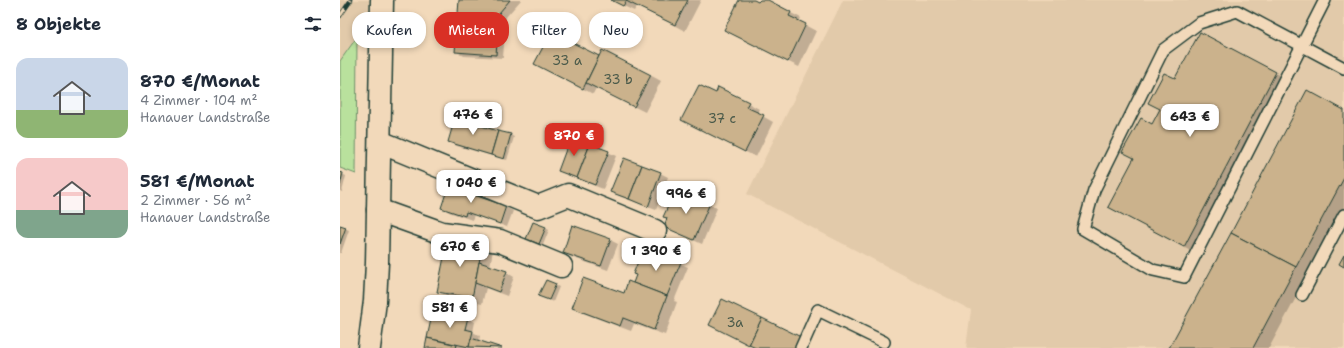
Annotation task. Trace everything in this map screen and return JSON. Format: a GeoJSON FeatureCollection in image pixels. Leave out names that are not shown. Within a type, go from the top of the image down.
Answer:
{"type":"FeatureCollection","features":[{"type":"Feature","properties":{"kind":"street"},"geometry":{"type":"LineString","coordinates":[[369,348],[376,278],[382,0]]}},
{"type":"Feature","properties":{"kind":"street"},"geometry":{"type":"LineString","coordinates":[[380,142],[538,206],[568,196],[655,231]]}},
{"type":"Feature","properties":{"kind":"street"},"geometry":{"type":"LineString","coordinates":[[378,210],[442,232],[500,241],[561,266]]}},
{"type":"Feature","properties":{"kind":"lane"},"geometry":{"type":"LineString","coordinates":[[1325,0],[1301,45],[1278,95],[1184,277],[1152,270],[1083,229],[1094,190],[1163,50],[1199,23],[1237,11],[1301,45],[1344,68]]}},
{"type":"Feature","properties":{"kind":"lane"},"geometry":{"type":"LineString","coordinates":[[1302,295],[1344,215]]}},
{"type":"Feature","properties":{"kind":"lane"},"geometry":{"type":"LineString","coordinates":[[801,348],[818,310],[884,342]]}},
{"type":"Feature","properties":{"kind":"shaded area"},"geometry":{"type":"Polygon","coordinates":[[[340,0],[386,0],[377,12],[352,12],[352,44],[340,61],[340,0]]]}},
{"type":"Feature","properties":{"kind":"shaded area"},"geometry":{"type":"Polygon","coordinates":[[[843,0],[1344,0],[1344,348],[966,348],[971,310],[747,194],[843,0]]]}},
{"type":"Feature","properties":{"kind":"green space"},"geometry":{"type":"Polygon","coordinates":[[[352,44],[352,48],[357,48],[356,174],[340,168],[340,61],[352,44]]]}},
{"type":"Feature","properties":{"kind":"building"},"geometry":{"type":"Polygon","coordinates":[[[459,0],[510,0],[500,12],[458,12],[459,0]]]}},
{"type":"Feature","properties":{"kind":"building"},"geometry":{"type":"Polygon","coordinates":[[[611,0],[627,0],[623,6],[611,0]]]}},
{"type":"Feature","properties":{"kind":"building"},"geometry":{"type":"Polygon","coordinates":[[[688,0],[675,25],[626,1],[688,0]]]}},
{"type":"Feature","properties":{"kind":"building"},"geometry":{"type":"Polygon","coordinates":[[[739,0],[754,0],[758,2],[760,0],[768,0],[791,12],[789,16],[806,24],[788,62],[724,30],[739,0]]]}},
{"type":"Feature","properties":{"kind":"building"},"geometry":{"type":"Polygon","coordinates":[[[1200,32],[1276,72],[1184,247],[1108,207],[1134,158],[1122,152],[1141,118],[1152,124],[1160,109],[1148,103],[1164,73],[1175,78],[1200,32]]]}},
{"type":"Feature","properties":{"kind":"building"},"geometry":{"type":"Polygon","coordinates":[[[581,47],[599,56],[583,89],[534,64],[542,48],[581,47]]]}},
{"type":"Feature","properties":{"kind":"building"},"geometry":{"type":"Polygon","coordinates":[[[455,48],[496,48],[496,55],[455,52],[455,48]]]}},
{"type":"Feature","properties":{"kind":"building"},"geometry":{"type":"Polygon","coordinates":[[[602,50],[651,75],[634,107],[586,83],[602,50]]]}},
{"type":"Feature","properties":{"kind":"building"},"geometry":{"type":"Polygon","coordinates":[[[699,85],[716,93],[718,87],[749,102],[746,107],[764,115],[745,152],[681,120],[699,85]]]}},
{"type":"Feature","properties":{"kind":"building"},"geometry":{"type":"Polygon","coordinates":[[[1307,90],[1344,110],[1344,178],[1296,267],[1231,233],[1307,90]]]}},
{"type":"Feature","properties":{"kind":"building"},"geometry":{"type":"Polygon","coordinates":[[[455,118],[498,131],[491,155],[448,142],[455,118]]]}},
{"type":"Feature","properties":{"kind":"building"},"geometry":{"type":"Polygon","coordinates":[[[498,131],[511,134],[504,159],[491,155],[498,131]]]}},
{"type":"Feature","properties":{"kind":"building"},"geometry":{"type":"Polygon","coordinates":[[[571,136],[590,144],[577,178],[558,171],[571,136]]]}},
{"type":"Feature","properties":{"kind":"building"},"geometry":{"type":"Polygon","coordinates":[[[590,144],[609,151],[595,185],[577,178],[590,144]]]}},
{"type":"Feature","properties":{"kind":"building"},"geometry":{"type":"Polygon","coordinates":[[[624,158],[642,165],[629,199],[610,192],[624,158]]]}},
{"type":"Feature","properties":{"kind":"building"},"geometry":{"type":"Polygon","coordinates":[[[642,165],[661,172],[648,207],[629,199],[642,165]]]}},
{"type":"Feature","properties":{"kind":"building"},"geometry":{"type":"Polygon","coordinates":[[[340,172],[343,173],[340,185],[340,172]]]}},
{"type":"Feature","properties":{"kind":"building"},"geometry":{"type":"Polygon","coordinates":[[[450,181],[475,190],[474,195],[506,206],[500,224],[466,212],[465,216],[441,208],[450,181]]]}},
{"type":"Feature","properties":{"kind":"building"},"geometry":{"type":"Polygon","coordinates":[[[679,190],[710,203],[694,240],[664,227],[667,218],[663,217],[672,198],[675,199],[679,190]]]}},
{"type":"Feature","properties":{"kind":"building"},"geometry":{"type":"Polygon","coordinates":[[[533,222],[546,227],[539,244],[526,239],[533,222]]]}},
{"type":"Feature","properties":{"kind":"building"},"geometry":{"type":"Polygon","coordinates":[[[340,225],[346,227],[340,244],[340,225]]]}},
{"type":"Feature","properties":{"kind":"building"},"geometry":{"type":"Polygon","coordinates":[[[572,225],[611,239],[601,266],[563,253],[572,225]]]}},
{"type":"Feature","properties":{"kind":"building"},"geometry":{"type":"Polygon","coordinates":[[[1231,233],[1296,267],[1253,348],[1169,348],[1231,233]]]}},
{"type":"Feature","properties":{"kind":"building"},"geometry":{"type":"Polygon","coordinates":[[[448,237],[483,243],[472,298],[437,292],[448,237]]]}},
{"type":"Feature","properties":{"kind":"building"},"geometry":{"type":"Polygon","coordinates":[[[644,247],[681,262],[667,296],[633,283],[636,275],[633,274],[644,247]]]}},
{"type":"Feature","properties":{"kind":"building"},"geometry":{"type":"Polygon","coordinates":[[[1344,255],[1344,267],[1339,264],[1344,255]]]}},
{"type":"Feature","properties":{"kind":"building"},"geometry":{"type":"Polygon","coordinates":[[[479,262],[507,271],[499,292],[475,283],[479,262]]]}},
{"type":"Feature","properties":{"kind":"building"},"geometry":{"type":"Polygon","coordinates":[[[583,278],[624,293],[628,281],[667,296],[654,330],[623,318],[620,326],[572,308],[583,278]]]}},
{"type":"Feature","properties":{"kind":"building"},"geometry":{"type":"Polygon","coordinates":[[[546,280],[556,284],[549,300],[538,296],[546,280]]]}},
{"type":"Feature","properties":{"kind":"building"},"geometry":{"type":"Polygon","coordinates":[[[722,299],[762,318],[749,345],[709,325],[722,299]]]}},
{"type":"Feature","properties":{"kind":"building"},"geometry":{"type":"Polygon","coordinates":[[[433,310],[468,317],[465,329],[473,331],[469,347],[427,338],[433,310]]]}},
{"type":"Feature","properties":{"kind":"building"},"geometry":{"type":"Polygon","coordinates":[[[762,318],[801,337],[796,348],[756,348],[749,345],[762,318]]]}},
{"type":"Feature","properties":{"kind":"building"},"geometry":{"type":"Polygon","coordinates":[[[427,338],[457,345],[456,348],[425,348],[427,338]]]}},
{"type":"Feature","properties":{"kind":"building"},"geometry":{"type":"Polygon","coordinates":[[[471,338],[502,348],[469,347],[471,338]]]}},
{"type":"Feature","properties":{"kind":"railway"},"geometry":{"type":"LineString","coordinates":[[340,16],[351,0]]}}]}
